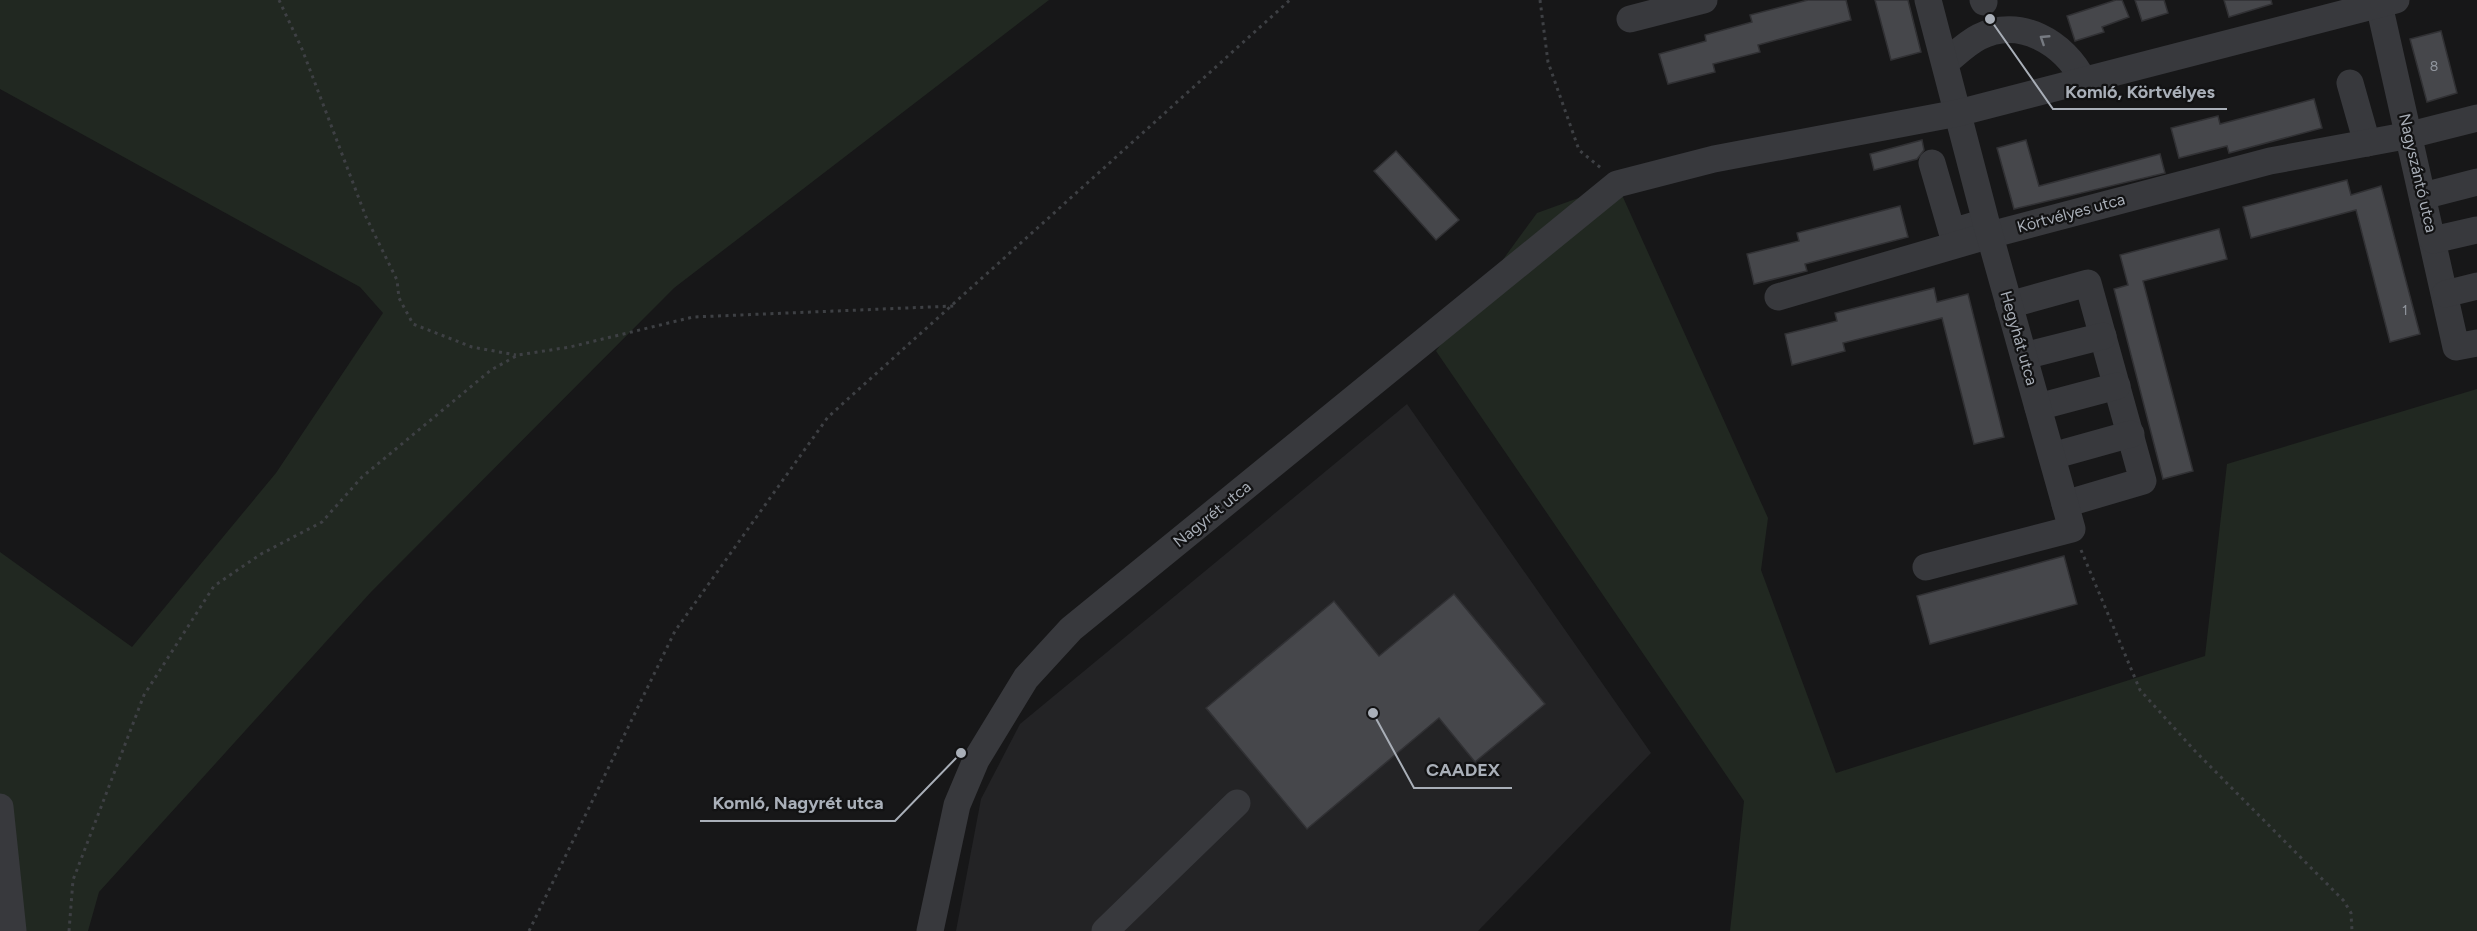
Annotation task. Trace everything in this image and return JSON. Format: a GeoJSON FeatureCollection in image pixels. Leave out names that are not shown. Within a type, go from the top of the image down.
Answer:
{"type":"FeatureCollection","features":[{"type":"Feature","properties":{"kind":"street"},"geometry":{"type":"LineString","coordinates":[[1630,19],[1704,0]]}},
{"type":"Feature","properties":{"kind":"street","name":"Hegyhát utca"},"geometry":{"type":"LineString","coordinates":[[1928,0],[1988,228],[2069,517]]}},
{"type":"Feature","properties":{"kind":"street"},"geometry":{"type":"LineString","coordinates":[[1617,184],[1714,159],[1958,113],[2384,2]]}},
{"type":"Feature","properties":{"kind":"street","name":"Nagyszántó utca"},"geometry":{"type":"LineString","coordinates":[[2384,2],[2445,294],[2467,345]]}},
{"type":"Feature","properties":{"kind":"street"},"geometry":{"type":"LineString","coordinates":[[1945,63],[1980,36],[2004,31],[2031,31],[2048,41],[2075,64],[2083,80]]}},
{"type":"Feature","properties":{"kind":"street"},"geometry":{"type":"LineString","coordinates":[[2350,83],[2367,143]]}},
{"type":"Feature","properties":{"kind":"street","name":"Körtvélyes utca"},"geometry":{"type":"LineString","coordinates":[[1778,297],[1988,228],[2270,160],[2410,135],[2477,118]]}},
{"type":"Feature","properties":{"kind":"street"},"geometry":{"type":"LineString","coordinates":[[1932,163],[1952,232],[1988,228]]}},
{"type":"Feature","properties":{"kind":"street"},"geometry":{"type":"LineString","coordinates":[[2423,196],[2477,182]]}},
{"type":"Feature","properties":{"kind":"street","name":"Nagyrét utca"},"geometry":{"type":"LineString","coordinates":[[930,931],[957,806],[976,760],[1026,678],[1063,637],[1553,233],[1617,184]]}},
{"type":"Feature","properties":{"kind":"street"},"geometry":{"type":"LineString","coordinates":[[2433,240],[2477,230]]}},
{"type":"Feature","properties":{"kind":"street"},"geometry":{"type":"LineString","coordinates":[[1926,567],[2069,517],[2143,481],[2088,282],[2009,305]]}},
{"type":"Feature","properties":{"kind":"street"},"geometry":{"type":"LineString","coordinates":[[2445,294],[2477,286]]}},
{"type":"Feature","properties":{"kind":"street"},"geometry":{"type":"LineString","coordinates":[[2024,356],[2103,336]]}},
{"type":"Feature","properties":{"kind":"street"},"geometry":{"type":"LineString","coordinates":[[2038,407],[2117,386]]}},
{"type":"Feature","properties":{"kind":"street"},"geometry":{"type":"LineString","coordinates":[[2052,456],[2131,434]]}},
{"type":"Feature","properties":{"kind":"street"},"geometry":{"type":"LineString","coordinates":[[1106,931],[1237,803]]}},
{"type":"Feature","properties":{"kind":"street"},"geometry":{"type":"LineString","coordinates":[[0,807],[13,931]]}},
{"type":"Feature","properties":{"kind":"path"},"geometry":{"type":"LineString","coordinates":[[279,0],[302,49],[366,217],[398,280],[399,298],[413,324],[472,347],[518,355],[570,347],[693,317],[954,306]]}},
{"type":"Feature","properties":{"kind":"path"},"geometry":{"type":"LineString","coordinates":[[529,931],[675,631],[828,417],[954,306],[1290,0]]}},
{"type":"Feature","properties":{"kind":"path"},"geometry":{"type":"LineString","coordinates":[[1540,0],[1548,62],[1579,150],[1595,161],[1617,184]]}},
{"type":"Feature","properties":{"kind":"path"},"geometry":{"type":"LineString","coordinates":[[69,931],[73,880],[144,695],[214,586],[261,554],[322,522],[362,477],[491,370],[518,355]]}},
{"type":"Feature","properties":{"kind":"path"},"geometry":{"type":"LineString","coordinates":[[2069,517],[2140,690],[2195,751],[2344,901],[2351,913],[2352,931]]}},
{"type":"Feature","properties":{"kind":"shaded area"},"geometry":{"type":"Polygon","coordinates":[[[0,0],[1049,0],[674,288],[371,592],[99,892],[88,931],[13,931],[0,807],[0,552],[132,647],[276,473],[383,313],[360,287],[0,89],[0,0]]]}},
{"type":"Feature","properties":{"kind":"shaded area"},"geometry":{"type":"Polygon","coordinates":[[[1617,184],[1768,518],[1761,570],[1836,773],[2205,656],[2227,464],[2477,389],[2477,931],[1730,931],[1744,801],[1436,351],[1537,213],[1617,184]]]}},
{"type":"Feature","properties":{"kind":"shaded area"},"geometry":{"type":"Polygon","coordinates":[[[1407,404],[1651,753],[1478,931],[956,931],[981,799],[1020,724],[1407,404]]]}},
{"type":"Feature","properties":{"kind":"building"},"geometry":{"type":"Polygon","coordinates":[[[1808,0],[1846,0],[1851,20],[1758,45],[1760,52],[1713,64],[1715,72],[1668,84],[1659,54],[1706,41],[1705,35],[1752,22],[1750,15],[1808,0]]]}},
{"type":"Feature","properties":{"kind":"building"},"geometry":{"type":"Polygon","coordinates":[[[1875,0],[1908,0],[1921,52],[1891,60],[1875,0]]]}},
{"type":"Feature","properties":{"kind":"building"},"geometry":{"type":"Polygon","coordinates":[[[2122,0],[2129,17],[2102,27],[2104,32],[2075,41],[2067,16],[2122,0]]]}},
{"type":"Feature","properties":{"kind":"building"},"geometry":{"type":"Polygon","coordinates":[[[2135,0],[2164,0],[2168,13],[2142,21],[2135,0]]]}},
{"type":"Feature","properties":{"kind":"building"},"geometry":{"type":"Polygon","coordinates":[[[2224,0],[2271,0],[2272,4],[2229,17],[2224,0]]]}},
{"type":"Feature","properties":{"kind":"building"},"geometry":{"type":"Polygon","coordinates":[[[2441,31],[2457,93],[2427,102],[2410,39],[2441,31]]]}},
{"type":"Feature","properties":{"kind":"building"},"geometry":{"type":"Polygon","coordinates":[[[2314,99],[2322,128],[2229,153],[2227,146],[2179,158],[2171,128],[2218,116],[2220,124],[2314,99]]]}},
{"type":"Feature","properties":{"kind":"building"},"geometry":{"type":"Polygon","coordinates":[[[1922,140],[1924,150],[1917,159],[1874,170],[1870,154],[1922,140]]]}},
{"type":"Feature","properties":{"kind":"building"},"geometry":{"type":"Polygon","coordinates":[[[2026,140],[2039,186],[2160,154],[2165,173],[2014,209],[1997,148],[2026,140]]]}},
{"type":"Feature","properties":{"kind":"building"},"geometry":{"type":"Polygon","coordinates":[[[1396,151],[1459,220],[1436,240],[1374,171],[1396,151]]]}},
{"type":"Feature","properties":{"kind":"building"},"geometry":{"type":"Polygon","coordinates":[[[2347,180],[2351,195],[2381,186],[2420,334],[2390,342],[2356,210],[2251,238],[2243,207],[2347,180]]]}},
{"type":"Feature","properties":{"kind":"building"},"geometry":{"type":"Polygon","coordinates":[[[1900,206],[1908,237],[1805,264],[1807,271],[1754,284],[1747,254],[1799,241],[1797,233],[1900,206]]]}},
{"type":"Feature","properties":{"kind":"building"},"geometry":{"type":"Polygon","coordinates":[[[2219,229],[2227,259],[2143,281],[2193,471],[2163,479],[2114,289],[2128,285],[2120,255],[2219,229]]]}},
{"type":"Feature","properties":{"kind":"building"},"geometry":{"type":"Polygon","coordinates":[[[1934,288],[1937,302],[1968,294],[2004,437],[1974,444],[1942,318],[1843,343],[1845,351],[1792,365],[1785,334],[1837,321],[1835,313],[1934,288]]]}},
{"type":"Feature","properties":{"kind":"building"},"geometry":{"type":"Polygon","coordinates":[[[2064,556],[2077,604],[1930,644],[1917,596],[2064,556]]]}},
{"type":"Feature","properties":{"kind":"building"},"geometry":{"type":"Polygon","coordinates":[[[1454,594],[1545,704],[1475,762],[1439,718],[1307,829],[1206,708],[1334,601],[1379,656],[1454,594]]]}},
{"type":"Feature","properties":{"kind":"place","name":"Komló, Körtvélyes"},"geometry":{"type":"Point","coordinates":[1990,19]}},
{"type":"Feature","properties":{"kind":"place","name":"CAADEX"},"geometry":{"type":"Point","coordinates":[1373,713]}},
{"type":"Feature","properties":{"kind":"place","name":"Komló, Nagyrét utca"},"geometry":{"type":"Point","coordinates":[961,753]}}]}
